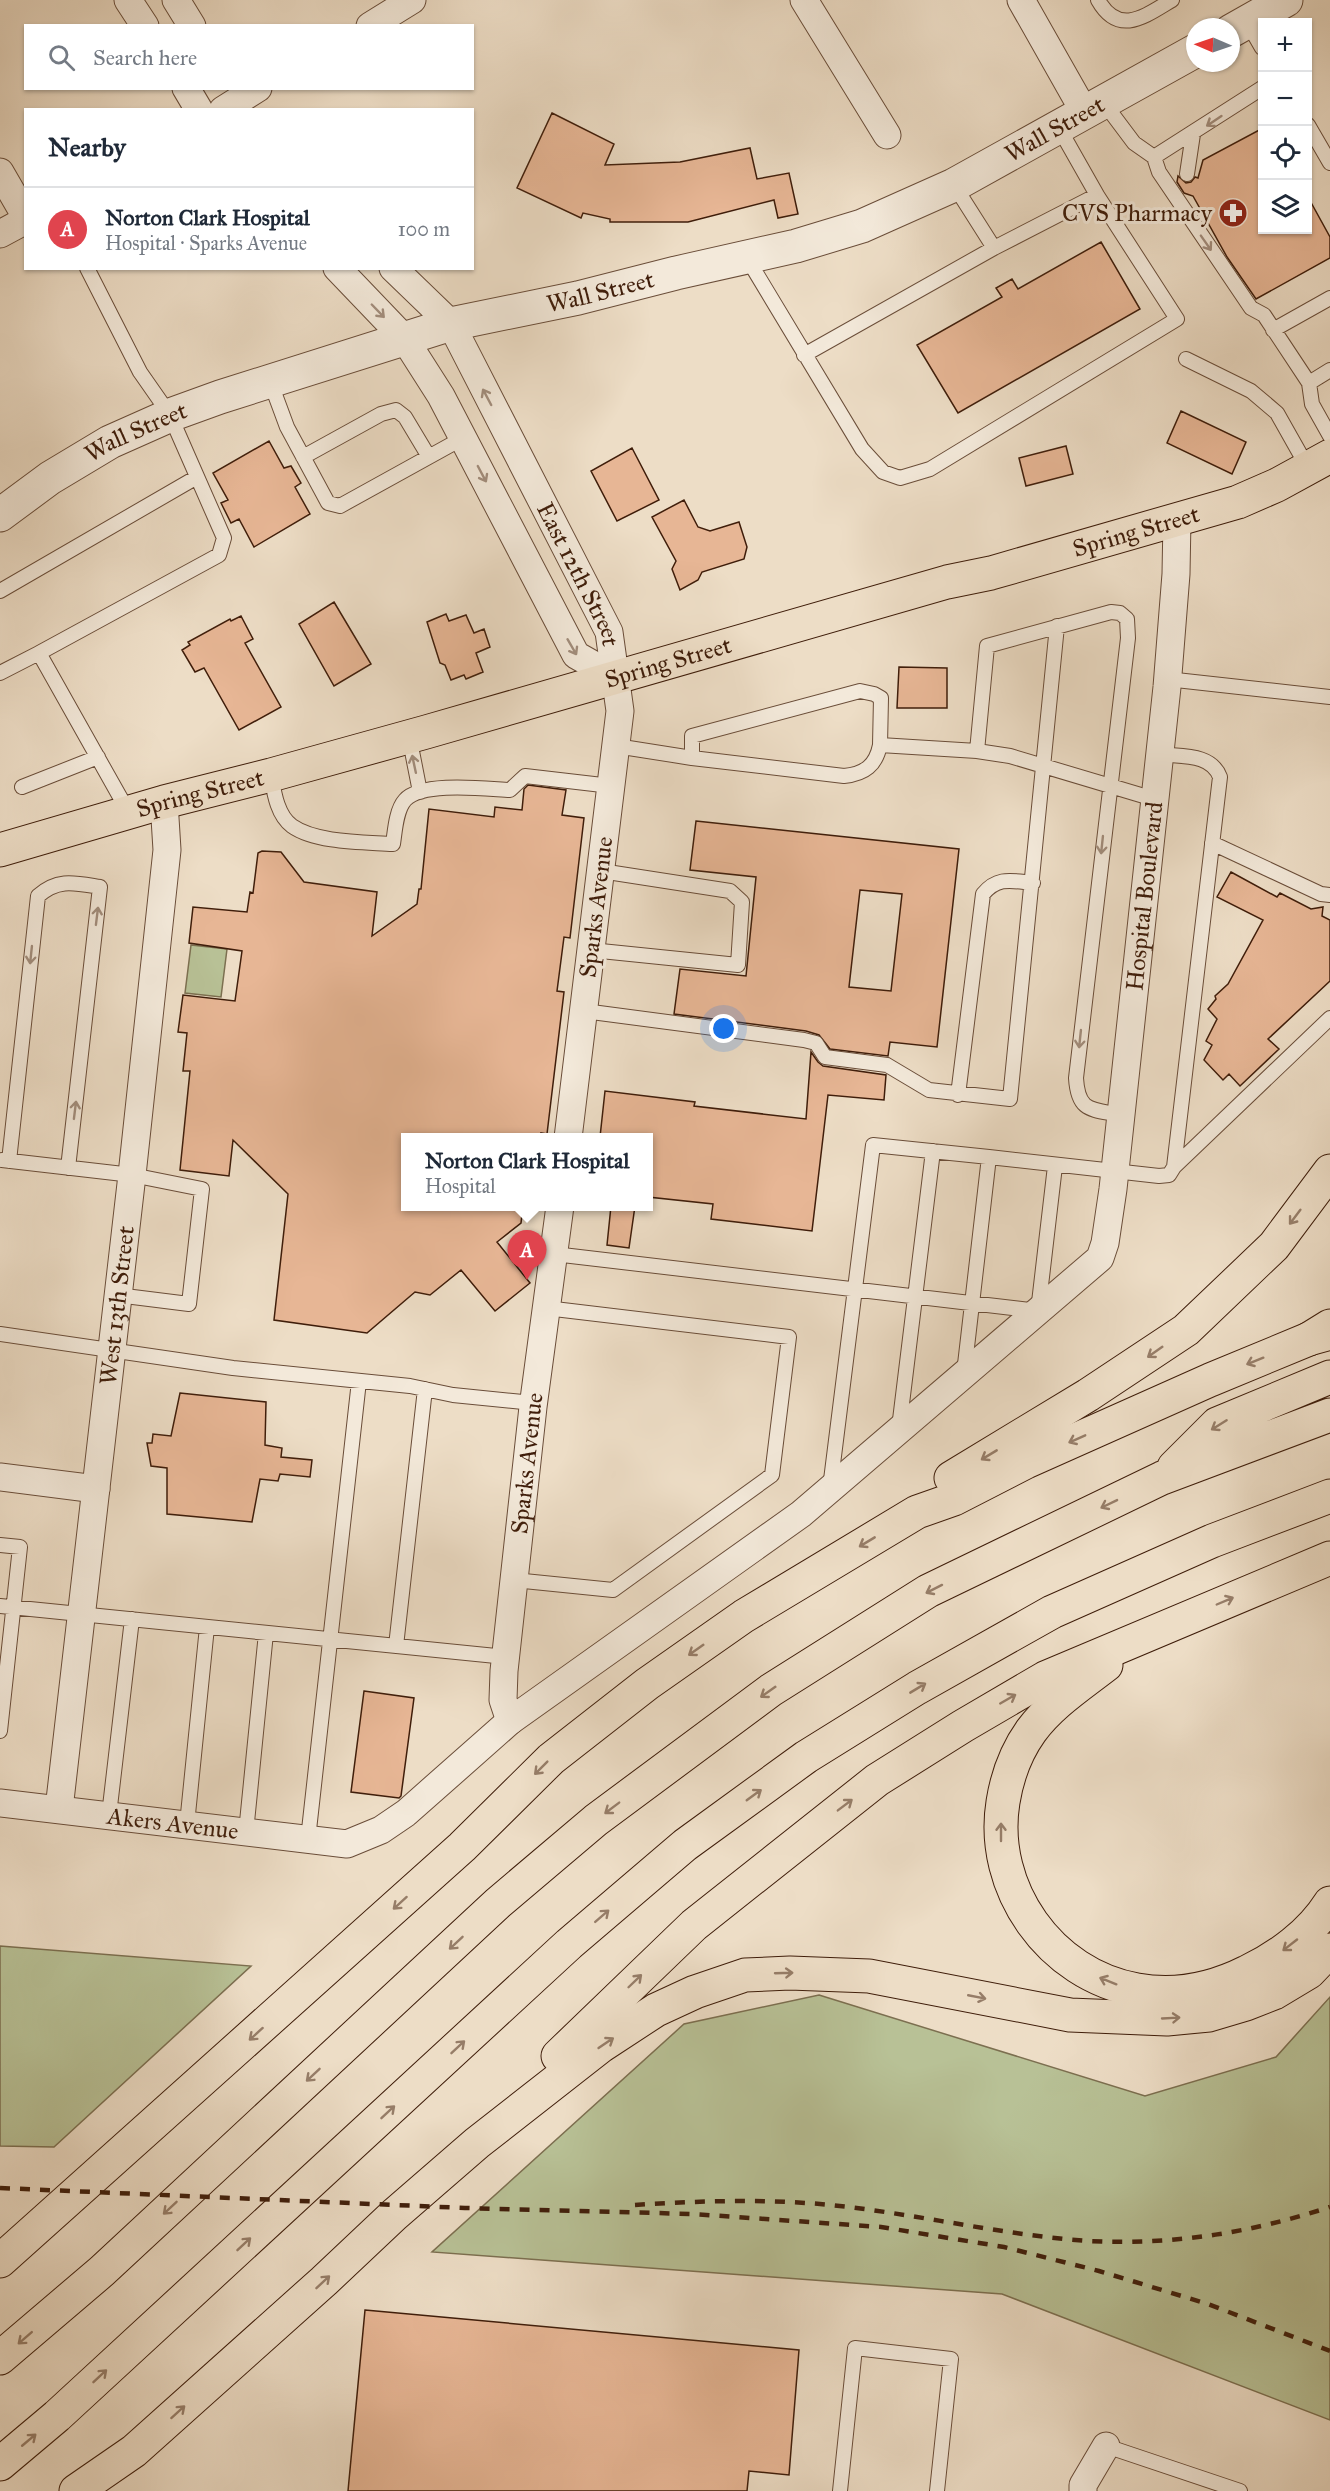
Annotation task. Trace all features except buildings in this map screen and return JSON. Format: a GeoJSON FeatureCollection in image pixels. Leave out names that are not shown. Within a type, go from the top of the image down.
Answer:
{"type":"FeatureCollection","features":[{"type":"Feature","properties":{"kind":"main road","name":"Spring Street"},"geometry":{"type":"LineString","coordinates":[[0,850],[1238,502],[1319,462]]}},
{"type":"Feature","properties":{"kind":"main road"},"geometry":{"type":"LineString","coordinates":[[917,1512],[947,1480],[1088,1395],[1186,1330],[1274,1246],[1330,1171]]}},
{"type":"Feature","properties":{"kind":"main road"},"geometry":{"type":"LineString","coordinates":[[0,2261],[462,1847],[551,1759],[646,1684],[744,1616],[917,1512],[954,1499],[1026,1462],[1210,1380],[1323,1333]]}},
{"type":"Feature","properties":{"kind":"main road"},"geometry":{"type":"LineString","coordinates":[[1162,1478],[1217,1424],[1330,1377]]}},
{"type":"Feature","properties":{"kind":"main road"},"geometry":{"type":"LineString","coordinates":[[0,2358],[102,2271],[498,1903],[622,1800],[771,1690],[928,1591],[1162,1478],[1330,1415]]}},
{"type":"Feature","properties":{"kind":"main road"},"geometry":{"type":"LineString","coordinates":[[0,2464],[57,2416],[569,1944],[704,1832],[806,1757],[917,1688],[1052,1612],[1212,1541],[1330,1496]]}},
{"type":"Feature","properties":{"kind":"main road"},"geometry":{"type":"LineString","coordinates":[[477,2143],[562,2051],[694,1925],[877,1780],[1045,1678],[1330,1558]]}},
{"type":"Feature","properties":{"kind":"main road"},"geometry":{"type":"LineString","coordinates":[[1171,1624],[1115,1658],[1065,1696],[1039,1721],[1018,1752],[1008,1779],[1000,1831],[1005,1863],[1020,1904],[1032,1924],[1056,1950],[1087,1971],[1123,1986],[1168,1992],[1217,1985],[1256,1968],[1302,1936],[1330,1903]]}},
{"type":"Feature","properties":{"kind":"main road"},"geometry":{"type":"LineString","coordinates":[[76,2491],[134,2451],[324,2281],[394,2215],[477,2143],[601,2046],[656,2010],[695,1992],[745,1975],[790,1972],[869,1976],[1070,2015],[1167,2019],[1209,2015],[1265,1996],[1309,1972],[1330,1950]]}},
{"type":"Feature","properties":{"kind":"main road"},"geometry":{"type":"LineString","coordinates":[[103,2491],[134,2451]]}},
{"type":"Feature","properties":{"kind":"street"},"geometry":{"type":"LineString","coordinates":[[128,0],[144,24]]}},
{"type":"Feature","properties":{"kind":"street"},"geometry":{"type":"LineString","coordinates":[[176,0],[191,24]]}},
{"type":"Feature","properties":{"kind":"street"},"geometry":{"type":"LineString","coordinates":[[373,24],[412,0]]}},
{"type":"Feature","properties":{"kind":"street"},"geometry":{"type":"LineString","coordinates":[[804,0],[887,135]]}},
{"type":"Feature","properties":{"kind":"street"},"geometry":{"type":"LineString","coordinates":[[1022,0],[1082,115]]}},
{"type":"Feature","properties":{"kind":"street"},"geometry":{"type":"LineString","coordinates":[[1247,33],[1286,0]]}},
{"type":"Feature","properties":{"kind":"street","name":"Wall Street"},"geometry":{"type":"LineString","coordinates":[[0,515],[80,459],[110,442],[170,415],[270,381],[451,324],[578,298],[818,240],[862,226],[954,185],[1186,56]]}},
{"type":"Feature","properties":{"kind":"street"},"geometry":{"type":"LineString","coordinates":[[187,90],[198,108]]}},
{"type":"Feature","properties":{"kind":"street"},"geometry":{"type":"LineString","coordinates":[[0,172],[24,214]]}},
{"type":"Feature","properties":{"kind":"street"},"geometry":{"type":"LineString","coordinates":[[0,234],[24,219]]}},
{"type":"Feature","properties":{"kind":"street","name":"East 12th Street"},"geometry":{"type":"LineString","coordinates":[[340,270],[404,338],[441,396],[576,656],[615,677]]}},
{"type":"Feature","properties":{"kind":"street","name":"East 12th Street"},"geometry":{"type":"LineString","coordinates":[[395,270],[451,324],[609,632],[615,677]]}},
{"type":"Feature","properties":{"kind":"street","name":"Hospital Boulevard"},"geometry":{"type":"LineString","coordinates":[[1038,1311],[1100,1258],[1105,1243],[1167,679],[1176,574],[1177,519]]}},
{"type":"Feature","properties":{"kind":"street","name":"Sparks Avenue"},"geometry":{"type":"LineString","coordinates":[[569,1133],[620,711],[615,677]]}},
{"type":"Feature","properties":{"kind":"street","name":"West 13th Street"},"geometry":{"type":"LineString","coordinates":[[59,1809],[132,1175],[166,850],[165,802]]}},
{"type":"Feature","properties":{"kind":"street","name":"Sparks Avenue"},"geometry":{"type":"LineString","coordinates":[[510,1721],[503,1700],[506,1657],[533,1403],[559,1211]]}},
{"type":"Feature","properties":{"kind":"street"},"geometry":{"type":"LineString","coordinates":[[510,1721],[801,1514],[1038,1311]]}},
{"type":"Feature","properties":{"kind":"street"},"geometry":{"type":"LineString","coordinates":[[0,1477],[96,1489]]}},
{"type":"Feature","properties":{"kind":"street","name":"Akers Avenue"},"geometry":{"type":"LineString","coordinates":[[0,1803],[346,1844],[381,1830],[406,1813],[510,1721]]}},
{"type":"Feature","properties":{"kind":"street"},"geometry":{"type":"LineString","coordinates":[[1083,2491],[1083,2484],[1106,2446]]}},
{"type":"Feature","properties":{"kind":"lane"},"geometry":{"type":"LineString","coordinates":[[1098,0],[1105,12],[1112,18],[1125,21],[1140,18],[1172,0]]}},
{"type":"Feature","properties":{"kind":"lane"},"geometry":{"type":"LineString","coordinates":[[1154,158],[1258,91]]}},
{"type":"Feature","properties":{"kind":"lane"},"geometry":{"type":"LineString","coordinates":[[1082,115],[1134,143],[1154,158],[1159,172],[1251,308],[1264,315],[1309,383],[1312,404],[1330,436]]}},
{"type":"Feature","properties":{"kind":"lane"},"geometry":{"type":"LineString","coordinates":[[746,256],[862,449],[884,472],[900,478],[930,469],[1177,319],[1097,195],[1082,115]]}},
{"type":"Feature","properties":{"kind":"lane"},"geometry":{"type":"LineString","coordinates":[[1309,126],[1330,163]]}},
{"type":"Feature","properties":{"kind":"lane"},"geometry":{"type":"LineString","coordinates":[[1187,174],[1193,134]]}},
{"type":"Feature","properties":{"kind":"lane"},"geometry":{"type":"LineString","coordinates":[[954,185],[994,248]]}},
{"type":"Feature","properties":{"kind":"lane"},"geometry":{"type":"LineString","coordinates":[[1184,210],[1185,194]]}},
{"type":"Feature","properties":{"kind":"lane"},"geometry":{"type":"LineString","coordinates":[[804,355],[994,248],[1097,195]]}},
{"type":"Feature","properties":{"kind":"lane"},"geometry":{"type":"LineString","coordinates":[[0,673],[219,555],[224,538],[170,415],[140,372],[88,270]]}},
{"type":"Feature","properties":{"kind":"lane"},"geometry":{"type":"LineString","coordinates":[[1273,330],[1330,298]]}},
{"type":"Feature","properties":{"kind":"lane"},"geometry":{"type":"LineString","coordinates":[[1186,359],[1251,391],[1277,414],[1319,462]]}},
{"type":"Feature","properties":{"kind":"lane"},"geometry":{"type":"LineString","coordinates":[[1309,383],[1330,370]]}},
{"type":"Feature","properties":{"kind":"lane"},"geometry":{"type":"LineString","coordinates":[[270,381],[287,427],[328,503],[340,506],[463,438]]}},
{"type":"Feature","properties":{"kind":"lane"},"geometry":{"type":"LineString","coordinates":[[303,457],[381,414],[396,410],[405,417],[429,457]]}},
{"type":"Feature","properties":{"kind":"lane"},"geometry":{"type":"LineString","coordinates":[[0,591],[197,477]]}},
{"type":"Feature","properties":{"kind":"lane"},"geometry":{"type":"LineString","coordinates":[[976,751],[987,646],[1111,612],[1120,613],[1127,619],[1128,638],[1076,1078],[1077,1096],[1084,1105],[1120,1115]]}},
{"type":"Feature","properties":{"kind":"lane"},"geometry":{"type":"LineString","coordinates":[[584,1011],[804,1040],[816,1043],[825,1057],[887,1065],[928,1090],[1010,1099],[1045,766],[1057,626]]}},
{"type":"Feature","properties":{"kind":"lane"},"geometry":{"type":"LineString","coordinates":[[39,652],[129,813]]}},
{"type":"Feature","properties":{"kind":"lane"},"geometry":{"type":"LineString","coordinates":[[1167,679],[1330,697]]}},
{"type":"Feature","properties":{"kind":"lane"},"geometry":{"type":"LineString","coordinates":[[616,747],[692,758],[844,776],[857,775],[868,769],[877,758],[880,745],[881,698],[860,691],[692,736],[692,758]]}},
{"type":"Feature","properties":{"kind":"lane"},"geometry":{"type":"LineString","coordinates":[[409,736],[420,792]]}},
{"type":"Feature","properties":{"kind":"lane"},"geometry":{"type":"LineString","coordinates":[[880,745],[976,751],[1010,756],[1154,799]]}},
{"type":"Feature","properties":{"kind":"lane"},"geometry":{"type":"LineString","coordinates":[[1159,754],[1206,760],[1216,766],[1220,777],[1174,1167]]}},
{"type":"Feature","properties":{"kind":"lane"},"geometry":{"type":"LineString","coordinates":[[22,787],[98,757]]}},
{"type":"Feature","properties":{"kind":"lane"},"geometry":{"type":"LineString","coordinates":[[271,775],[277,804],[291,826],[320,838],[393,844],[398,817],[405,799],[435,788],[510,790],[525,776],[611,786]]}},
{"type":"Feature","properties":{"kind":"lane"},"geometry":{"type":"LineString","coordinates":[[1212,843],[1321,894],[1330,895]]}},
{"type":"Feature","properties":{"kind":"lane"},"geometry":{"type":"LineString","coordinates":[[591,950],[738,965],[742,902],[730,891],[601,871]]}},
{"type":"Feature","properties":{"kind":"lane"},"geometry":{"type":"LineString","coordinates":[[958,1095],[983,894],[992,884],[1005,881],[1033,883]]}},
{"type":"Feature","properties":{"kind":"lane"},"geometry":{"type":"LineString","coordinates":[[68,1168],[100,886],[63,882],[44,890],[38,896],[4,1160],[68,1168],[132,1175],[202,1188],[189,1304],[117,1295]]}},
{"type":"Feature","properties":{"kind":"lane"},"geometry":{"type":"LineString","coordinates":[[829,1490],[873,1145],[1114,1173],[1169,1175],[1174,1167],[1330,1018]]}},
{"type":"Feature","properties":{"kind":"lane"},"geometry":{"type":"LineString","coordinates":[[899,1431],[933,1151]]}},
{"type":"Feature","properties":{"kind":"lane"},"geometry":{"type":"LineString","coordinates":[[964,1375],[989,1157]]}},
{"type":"Feature","properties":{"kind":"lane"},"geometry":{"type":"LineString","coordinates":[[554,1254],[1038,1311],[1055,1166]]}},
{"type":"Feature","properties":{"kind":"lane"},"geometry":{"type":"LineString","coordinates":[[514,1580],[613,1590],[772,1475],[789,1337],[546,1308]]}},
{"type":"Feature","properties":{"kind":"lane"},"geometry":{"type":"LineString","coordinates":[[0,1334],[233,1368],[533,1403]]}},
{"type":"Feature","properties":{"kind":"lane"},"geometry":{"type":"LineString","coordinates":[[308,1839],[359,1381]]}},
{"type":"Feature","properties":{"kind":"lane"},"geometry":{"type":"LineString","coordinates":[[396,1646],[425,1389]]}},
{"type":"Feature","properties":{"kind":"lane"},"geometry":{"type":"LineString","coordinates":[[0,1545],[20,1547],[15,1608],[3,1674],[0,1731]]}},
{"type":"Feature","properties":{"kind":"lane"},"geometry":{"type":"LineString","coordinates":[[0,1606],[506,1657]]}},
{"type":"Feature","properties":{"kind":"lane"},"geometry":{"type":"LineString","coordinates":[[109,1815],[132,1619]]}},
{"type":"Feature","properties":{"kind":"lane"},"geometry":{"type":"LineString","coordinates":[[187,1824],[207,1627]]}},
{"type":"Feature","properties":{"kind":"lane"},"geometry":{"type":"LineString","coordinates":[[246,1832],[266,1633]]}},
{"type":"Feature","properties":{"kind":"lane"},"geometry":{"type":"LineString","coordinates":[[840,2491],[855,2348],[951,2359],[937,2491]]}},
{"type":"Feature","properties":{"kind":"lane"},"geometry":{"type":"LineString","coordinates":[[1106,2446],[1240,2491]]}},
{"type":"Feature","properties":{"kind":"green space"},"geometry":{"type":"Polygon","coordinates":[[[191,945],[227,949],[221,997],[185,993],[191,945]]]}},
{"type":"Feature","properties":{"kind":"green space"},"geometry":{"type":"Polygon","coordinates":[[[0,1946],[251,1966],[54,2147],[0,2146],[0,1946]]]}},
{"type":"Feature","properties":{"kind":"green space"},"geometry":{"type":"Polygon","coordinates":[[[819,1995],[1145,2096],[1276,2057],[1330,1997],[1330,2420],[1002,2294],[432,2252],[684,2024],[819,1995]]]}},
{"type":"Feature","properties":{"kind":"railway"},"geometry":{"type":"LineString","coordinates":[[0,2188],[465,2208],[693,2214],[881,2227],[1004,2247],[1099,2271],[1208,2304],[1330,2351]]}},
{"type":"Feature","properties":{"kind":"railway"},"geometry":{"type":"LineString","coordinates":[[635,2205],[727,2201],[820,2204],[887,2212],[1022,2234],[1120,2242],[1211,2235],[1271,2224],[1330,2207]]}},
{"type":"Feature","properties":{"kind":"place","name":"CVS Pharmacy"},"geometry":{"type":"Point","coordinates":[1233,213]}},
{"type":"Feature","properties":{"kind":"place","name":"Norton Clark Hospital"},"geometry":{"type":"Point","coordinates":[527,1280]}}]}
